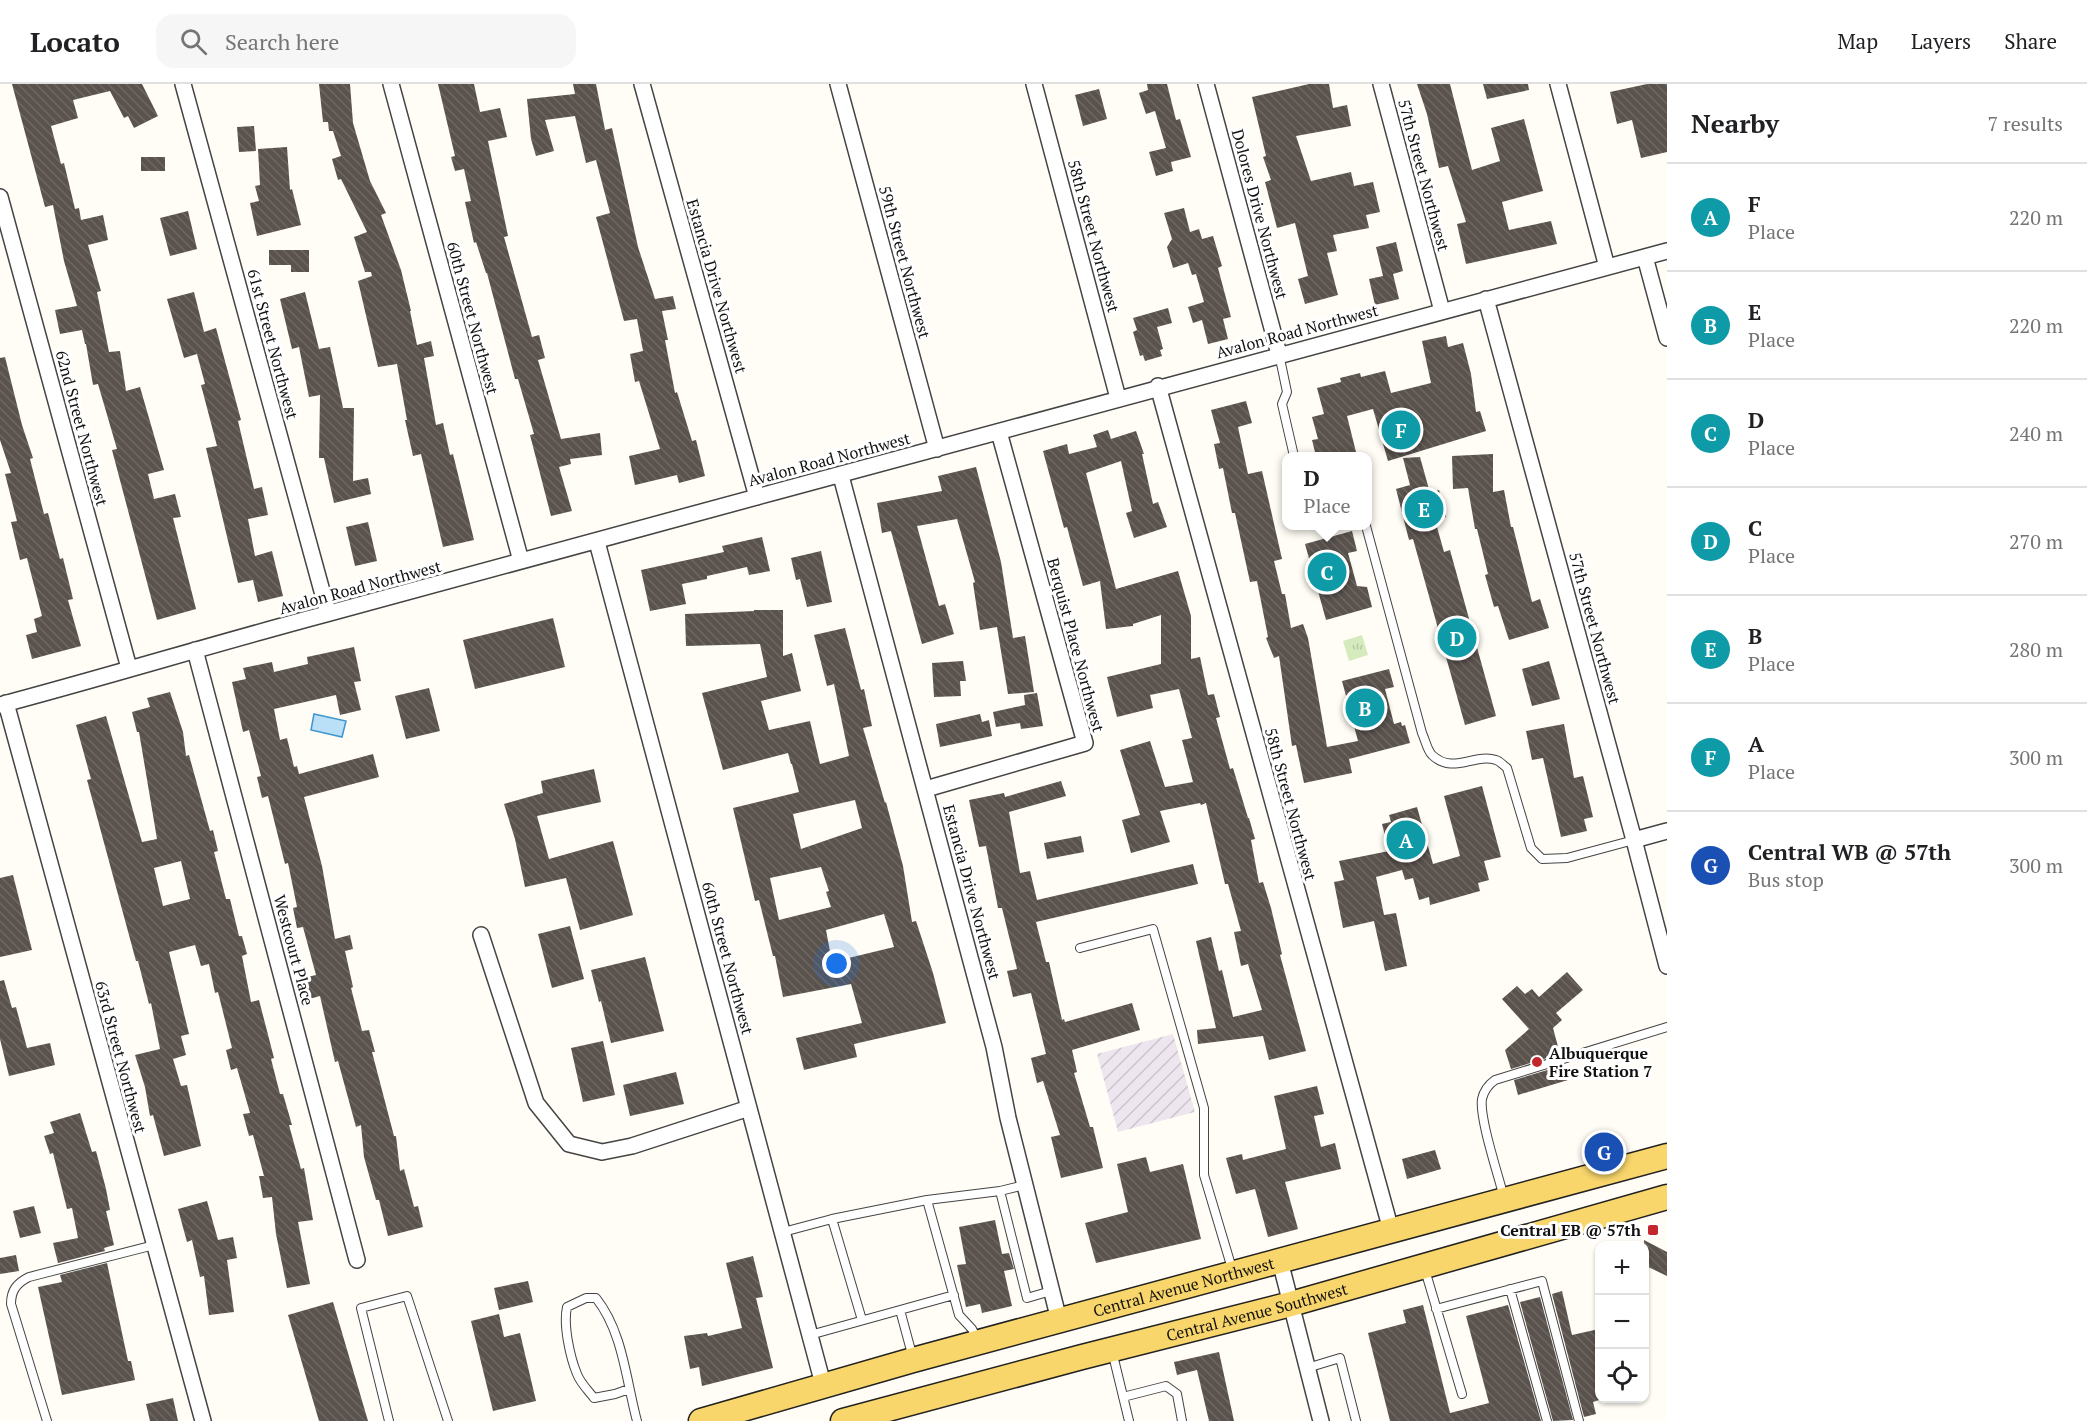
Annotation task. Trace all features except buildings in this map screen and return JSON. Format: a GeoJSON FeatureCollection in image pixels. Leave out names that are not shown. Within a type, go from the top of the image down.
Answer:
{"type":"FeatureCollection","features":[{"type":"Feature","properties":{"kind":"main road","name":"Central Avenue Northwest"},"geometry":{"type":"LineString","coordinates":[[701,1421],[823,1384],[1667,1156]]}},
{"type":"Feature","properties":{"kind":"main road","name":"Central Avenue Southwest"},"geometry":{"type":"LineString","coordinates":[[843,1421],[1291,1305],[1667,1197]]}},
{"type":"Feature","properties":{"kind":"street","name":"61st Street Northwest"},"geometry":{"type":"LineString","coordinates":[[183,84],[327,614]]}},
{"type":"Feature","properties":{"kind":"street","name":"60th Street Northwest"},"geometry":{"type":"LineString","coordinates":[[391,84],[521,561]]}},
{"type":"Feature","properties":{"kind":"street","name":"Estancia Drive Northwest"},"geometry":{"type":"LineString","coordinates":[[642,84],[757,497]]}},
{"type":"Feature","properties":{"kind":"street","name":"59th Street Northwest"},"geometry":{"type":"LineString","coordinates":[[838,84],[938,449]]}},
{"type":"Feature","properties":{"kind":"street","name":"58th Street Northwest"},"geometry":{"type":"LineString","coordinates":[[1034,84],[1118,398]]}},
{"type":"Feature","properties":{"kind":"street","name":"Dolores Drive Northwest"},"geometry":{"type":"LineString","coordinates":[[1206,84],[1279,354]]}},
{"type":"Feature","properties":{"kind":"street","name":"57th Street Northwest"},"geometry":{"type":"LineString","coordinates":[[1381,84],[1442,311]]}},
{"type":"Feature","properties":{"kind":"street"},"geometry":{"type":"LineString","coordinates":[[1558,84],[1607,267]]}},
{"type":"Feature","properties":{"kind":"street","name":"62nd Street Northwest"},"geometry":{"type":"LineString","coordinates":[[0,197],[129,668]]}},
{"type":"Feature","properties":{"kind":"street","name":"Avalon Road Northwest"},"geometry":{"type":"LineString","coordinates":[[3,704],[521,561],[841,476],[1158,386],[1667,251]]}},
{"type":"Feature","properties":{"kind":"street"},"geometry":{"type":"LineString","coordinates":[[1645,257],[1667,338]]}},
{"type":"Feature","properties":{"kind":"street","name":"57th Street Northwest"},"geometry":{"type":"LineString","coordinates":[[1486,299],[1667,966]]}},
{"type":"Feature","properties":{"kind":"street","name":"58th Street Northwest"},"geometry":{"type":"LineString","coordinates":[[1158,386],[1338,1046],[1391,1230]]}},
{"type":"Feature","properties":{"kind":"street","name":"Berquist Place Northwest"},"geometry":{"type":"LineString","coordinates":[[926,789],[1085,743],[999,432]]}},
{"type":"Feature","properties":{"kind":"street","name":"Estancia Drive Northwest"},"geometry":{"type":"LineString","coordinates":[[841,476],[994,1047],[1008,1118],[1059,1320]]}},
{"type":"Feature","properties":{"kind":"street","name":"60th Street Northwest"},"geometry":{"type":"LineString","coordinates":[[597,542],[823,1384]]}},
{"type":"Feature","properties":{"kind":"street","name":"Westcourt Place"},"geometry":{"type":"LineString","coordinates":[[195,650],[357,1260]]}},
{"type":"Feature","properties":{"kind":"street","name":"63rd Street Northwest"},"geometry":{"type":"LineString","coordinates":[[3,704],[203,1421]]}},
{"type":"Feature","properties":{"kind":"street"},"geometry":{"type":"LineString","coordinates":[[1634,840],[1667,831]]}},
{"type":"Feature","properties":{"kind":"street"},"geometry":{"type":"LineString","coordinates":[[481,935],[536,1103],[568,1144],[602,1152],[632,1146],[749,1108]]}},
{"type":"Feature","properties":{"kind":"street"},"geometry":{"type":"LineString","coordinates":[[1280,1261],[1321,1421]]}},
{"type":"Feature","properties":{"kind":"lane"},"geometry":{"type":"LineString","coordinates":[[1279,354],[1287,392],[1282,404],[1293,452]]}},
{"type":"Feature","properties":{"kind":"lane"},"geometry":{"type":"LineString","coordinates":[[1367,530],[1422,733],[1430,754],[1445,763],[1459,764],[1482,759],[1497,760],[1507,768],[1531,848],[1542,859],[1567,858],[1634,840]]}},
{"type":"Feature","properties":{"kind":"lane"},"geometry":{"type":"LineString","coordinates":[[1080,948],[1153,929],[1204,1108],[1204,1175],[1234,1273]]}},
{"type":"Feature","properties":{"kind":"lane"},"geometry":{"type":"LineString","coordinates":[[1505,1200],[1482,1112],[1483,1097],[1489,1085],[1496,1080],[1667,1028]]}},
{"type":"Feature","properties":{"kind":"lane"},"geometry":{"type":"LineString","coordinates":[[783,1232],[832,1219],[927,1200],[1000,1191],[1025,1185]]}},
{"type":"Feature","properties":{"kind":"lane"},"geometry":{"type":"LineString","coordinates":[[1000,1191],[1027,1298],[1051,1291]]}},
{"type":"Feature","properties":{"kind":"lane"},"geometry":{"type":"LineString","coordinates":[[927,1200],[959,1316],[972,1329],[978,1342]]}},
{"type":"Feature","properties":{"kind":"lane"},"geometry":{"type":"LineString","coordinates":[[832,1219],[862,1320]]}},
{"type":"Feature","properties":{"kind":"lane"},"geometry":{"type":"LineString","coordinates":[[47,1421],[10,1305],[10,1297],[15,1287],[29,1277],[154,1245]]}},
{"type":"Feature","properties":{"kind":"lane"},"geometry":{"type":"LineString","coordinates":[[1424,1266],[1462,1394]]}},
{"type":"Feature","properties":{"kind":"lane"},"geometry":{"type":"LineString","coordinates":[[1436,1309],[1542,1281],[1579,1421]]}},
{"type":"Feature","properties":{"kind":"lane"},"geometry":{"type":"LineString","coordinates":[[1510,1289],[1547,1421]]}},
{"type":"Feature","properties":{"kind":"lane"},"geometry":{"type":"LineString","coordinates":[[810,1335],[954,1295]]}},
{"type":"Feature","properties":{"kind":"lane"},"geometry":{"type":"LineString","coordinates":[[389,1421],[361,1308],[407,1296],[448,1421]]}},
{"type":"Feature","properties":{"kind":"lane"},"geometry":{"type":"LineString","coordinates":[[629,1389],[594,1398],[583,1385],[576,1373],[564,1320],[567,1307],[586,1298],[596,1298],[605,1309],[615,1331],[629,1389],[636,1421]]}},
{"type":"Feature","properties":{"kind":"lane"},"geometry":{"type":"LineString","coordinates":[[900,1310],[913,1360]]}},
{"type":"Feature","properties":{"kind":"lane"},"geometry":{"type":"LineString","coordinates":[[1112,1350],[1129,1421]]}},
{"type":"Feature","properties":{"kind":"lane"},"geometry":{"type":"LineString","coordinates":[[1307,1368],[1340,1358],[1356,1421]]}},
{"type":"Feature","properties":{"kind":"lane"},"geometry":{"type":"LineString","coordinates":[[1123,1397],[1166,1386],[1177,1394],[1182,1421]]}},
{"type":"Feature","properties":{"kind":"shaded area"},"geometry":{"type":"Polygon","coordinates":[[[1173,1034],[1195,1112],[1118,1132],[1097,1054],[1173,1034]]]}},
{"type":"Feature","properties":{"kind":"green space"},"geometry":{"type":"Polygon","coordinates":[[[1362,635],[1368,655],[1349,661],[1343,641],[1362,635]]]}},
{"type":"Feature","properties":{"kind":"water"},"geometry":{"type":"Polygon","coordinates":[[[314,714],[346,721],[342,737],[311,730],[314,714]]]}},
{"type":"Feature","properties":{"kind":"place","name":"A"},"geometry":{"type":"Point","coordinates":[1401,430]}},
{"type":"Feature","properties":{"kind":"place","name":"B"},"geometry":{"type":"Point","coordinates":[1424,509]}},
{"type":"Feature","properties":{"kind":"place","name":"D"},"geometry":{"type":"Point","coordinates":[1327,572]}},
{"type":"Feature","properties":{"kind":"place","name":"C"},"geometry":{"type":"Point","coordinates":[1457,638]}},
{"type":"Feature","properties":{"kind":"place","name":"E"},"geometry":{"type":"Point","coordinates":[1365,708]}},
{"type":"Feature","properties":{"kind":"place","name":"F"},"geometry":{"type":"Point","coordinates":[1406,840]}},
{"type":"Feature","properties":{"kind":"place","name":"Albuquerque Fire Station 7"},"geometry":{"type":"Point","coordinates":[1537,1062]}},
{"type":"Feature","properties":{"kind":"place","name":"Central WB @ 57th"},"geometry":{"type":"Point","coordinates":[1604,1152]}},
{"type":"Feature","properties":{"kind":"place","name":"Central EB @ 57th"},"geometry":{"type":"Point","coordinates":[1653,1230]}}]}
